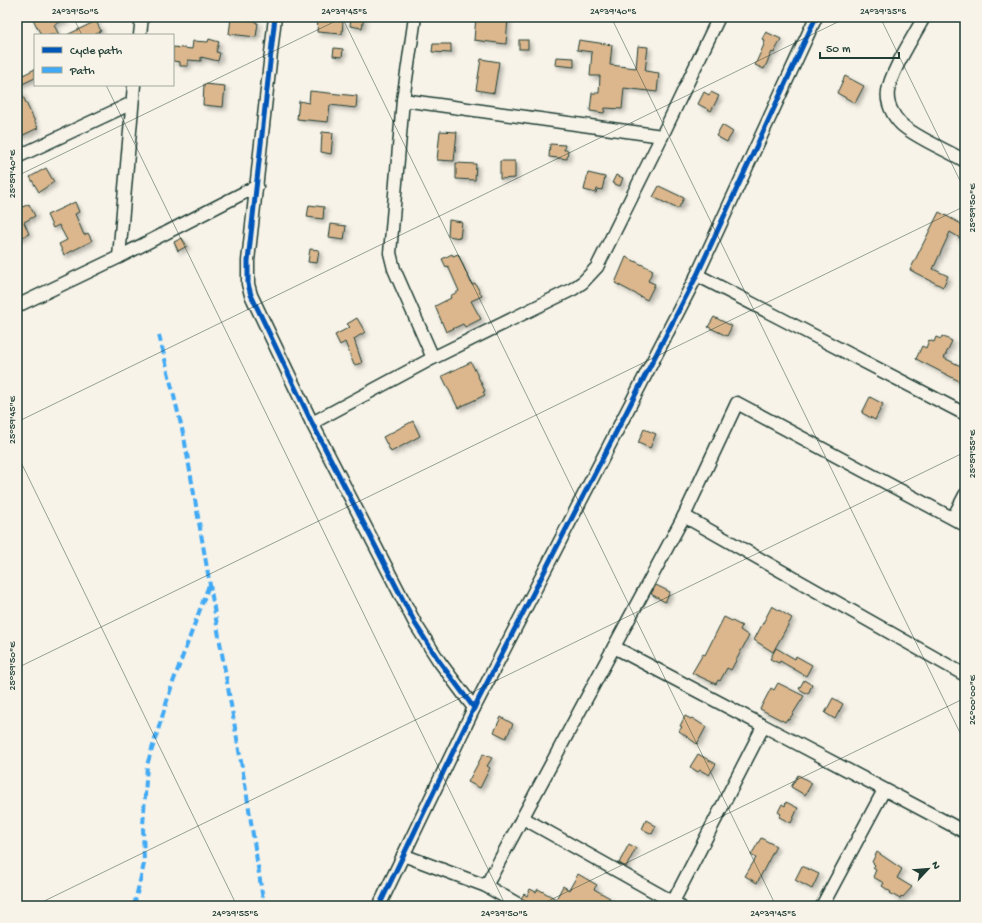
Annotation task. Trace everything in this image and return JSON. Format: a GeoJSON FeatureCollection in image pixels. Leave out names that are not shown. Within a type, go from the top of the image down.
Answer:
{"type":"FeatureCollection","features":[{"type":"Feature","properties":{"kind":"street"},"geometry":{"type":"LineString","coordinates":[[140,34],[142,17]]}},
{"type":"Feature","properties":{"kind":"street"},"geometry":{"type":"LineString","coordinates":[[275,17],[248,261],[248,284],[251,296],[312,423],[416,625],[439,661],[474,708]]}},
{"type":"Feature","properties":{"kind":"street"},"geometry":{"type":"LineString","coordinates":[[415,17],[403,100],[390,253],[394,269],[433,358]]}},
{"type":"Feature","properties":{"kind":"street"},"geometry":{"type":"LineString","coordinates":[[312,423],[433,358],[574,289],[583,282],[597,267],[719,17]]}},
{"type":"Feature","properties":{"kind":"street"},"geometry":{"type":"LineString","coordinates":[[379,906],[474,708],[697,275],[816,17]]}},
{"type":"Feature","properties":{"kind":"street"},"geometry":{"type":"LineString","coordinates":[[924,17],[894,75],[888,91],[888,102],[894,116],[902,125],[965,161]]}},
{"type":"Feature","properties":{"kind":"street"},"geometry":{"type":"LineString","coordinates":[[119,257],[134,86]]}},
{"type":"Feature","properties":{"kind":"street"},"geometry":{"type":"LineString","coordinates":[[403,100],[662,136]]}},
{"type":"Feature","properties":{"kind":"street"},"geometry":{"type":"LineString","coordinates":[[17,157],[132,103]]}},
{"type":"Feature","properties":{"kind":"street"},"geometry":{"type":"LineString","coordinates":[[17,306],[119,257],[257,186]]}},
{"type":"Feature","properties":{"kind":"street"},"geometry":{"type":"LineString","coordinates":[[697,275],[965,414]]}},
{"type":"Feature","properties":{"kind":"street"},"geometry":{"type":"LineString","coordinates":[[486,886],[684,516],[737,403],[965,524]]}},
{"type":"Feature","properties":{"kind":"street"},"geometry":{"type":"LineString","coordinates":[[953,518],[965,495]]}},
{"type":"Feature","properties":{"kind":"street"},"geometry":{"type":"LineString","coordinates":[[684,516],[965,675]]}},
{"type":"Feature","properties":{"kind":"street"},"geometry":{"type":"LineString","coordinates":[[614,647],[763,727],[965,832]]}},
{"type":"Feature","properties":{"kind":"street"},"geometry":{"type":"LineString","coordinates":[[523,818],[677,904],[763,727]]}},
{"type":"Feature","properties":{"kind":"street"},"geometry":{"type":"LineString","coordinates":[[822,906],[884,790]]}},
{"type":"Feature","properties":{"kind":"street"},"geometry":{"type":"LineString","coordinates":[[403,855],[486,886],[521,906]]}},
{"type":"Feature","properties":{"kind":"building"},"geometry":{"type":"Polygon","coordinates":[[[32,17],[70,17],[54,25],[58,34],[40,34],[32,17]]]}},
{"type":"Feature","properties":{"kind":"building"},"geometry":{"type":"Polygon","coordinates":[[[351,17],[364,17],[362,28],[350,26],[351,17]]]}},
{"type":"Feature","properties":{"kind":"building"},"geometry":{"type":"Polygon","coordinates":[[[476,17],[508,17],[506,44],[474,40],[476,17]]]}},
{"type":"Feature","properties":{"kind":"building"},"geometry":{"type":"Polygon","coordinates":[[[231,18],[256,21],[256,23],[258,23],[256,37],[229,34],[231,18]]]}},
{"type":"Feature","properties":{"kind":"building"},"geometry":{"type":"Polygon","coordinates":[[[318,18],[343,21],[342,34],[317,32],[318,18]]]}},
{"type":"Feature","properties":{"kind":"building"},"geometry":{"type":"Polygon","coordinates":[[[96,21],[101,31],[96,34],[69,34],[96,21]]]}},
{"type":"Feature","properties":{"kind":"building"},"geometry":{"type":"Polygon","coordinates":[[[766,32],[781,39],[774,53],[772,52],[764,69],[755,65],[765,41],[762,39],[766,32]]]}},
{"type":"Feature","properties":{"kind":"building"},"geometry":{"type":"Polygon","coordinates":[[[209,39],[219,42],[216,52],[220,53],[218,61],[201,57],[201,61],[188,60],[188,66],[180,66],[180,62],[174,61],[174,47],[192,49],[193,41],[208,42],[209,39]]]}},
{"type":"Feature","properties":{"kind":"building"},"geometry":{"type":"Polygon","coordinates":[[[519,40],[528,40],[528,49],[519,49],[519,40]]]}},
{"type":"Feature","properties":{"kind":"building"},"geometry":{"type":"Polygon","coordinates":[[[579,40],[612,45],[610,65],[636,68],[638,46],[648,47],[645,71],[659,73],[657,92],[624,88],[622,109],[605,108],[604,113],[590,111],[592,93],[599,93],[600,76],[590,76],[592,52],[577,50],[579,40]]]}},
{"type":"Feature","properties":{"kind":"building"},"geometry":{"type":"Polygon","coordinates":[[[433,44],[451,44],[451,53],[432,52],[433,44]]]}},
{"type":"Feature","properties":{"kind":"building"},"geometry":{"type":"Polygon","coordinates":[[[334,48],[343,49],[342,57],[333,56],[334,48]]]}},
{"type":"Feature","properties":{"kind":"building"},"geometry":{"type":"Polygon","coordinates":[[[556,57],[574,58],[574,67],[555,65],[556,57]]]}},
{"type":"Feature","properties":{"kind":"building"},"geometry":{"type":"Polygon","coordinates":[[[481,59],[499,62],[494,93],[476,90],[481,59]]]}},
{"type":"Feature","properties":{"kind":"building"},"geometry":{"type":"Polygon","coordinates":[[[34,70],[34,78],[18,86],[38,128],[17,138],[17,78],[34,70]]]}},
{"type":"Feature","properties":{"kind":"building"},"geometry":{"type":"Polygon","coordinates":[[[845,76],[864,86],[855,103],[837,93],[845,76]]]}},
{"type":"Feature","properties":{"kind":"building"},"geometry":{"type":"Polygon","coordinates":[[[204,84],[225,86],[223,107],[203,105],[204,84]]]}},
{"type":"Feature","properties":{"kind":"building"},"geometry":{"type":"Polygon","coordinates":[[[310,91],[357,96],[356,108],[330,105],[328,122],[297,119],[299,101],[309,103],[310,91]]]}},
{"type":"Feature","properties":{"kind":"building"},"geometry":{"type":"Polygon","coordinates":[[[704,92],[709,95],[711,92],[719,96],[711,111],[698,104],[704,92]]]}},
{"type":"Feature","properties":{"kind":"building"},"geometry":{"type":"Polygon","coordinates":[[[722,125],[733,132],[727,142],[716,136],[722,125]]]}},
{"type":"Feature","properties":{"kind":"building"},"geometry":{"type":"Polygon","coordinates":[[[440,131],[457,132],[454,161],[437,160],[440,131]]]}},
{"type":"Feature","properties":{"kind":"building"},"geometry":{"type":"Polygon","coordinates":[[[322,132],[333,133],[331,154],[321,152],[322,132]]]}},
{"type":"Feature","properties":{"kind":"building"},"geometry":{"type":"Polygon","coordinates":[[[550,144],[565,145],[564,150],[568,150],[567,159],[549,157],[550,144]]]}},
{"type":"Feature","properties":{"kind":"building"},"geometry":{"type":"Polygon","coordinates":[[[500,161],[515,161],[515,178],[500,179],[500,161]]]}},
{"type":"Feature","properties":{"kind":"building"},"geometry":{"type":"Polygon","coordinates":[[[456,163],[476,164],[475,180],[456,179],[456,163]]]}},
{"type":"Feature","properties":{"kind":"building"},"geometry":{"type":"Polygon","coordinates":[[[46,168],[54,182],[39,192],[30,177],[46,168]]]}},
{"type":"Feature","properties":{"kind":"building"},"geometry":{"type":"Polygon","coordinates":[[[588,173],[605,177],[602,190],[597,189],[596,193],[584,190],[588,173]]]}},
{"type":"Feature","properties":{"kind":"building"},"geometry":{"type":"Polygon","coordinates":[[[616,175],[623,178],[620,186],[612,183],[616,175]]]}},
{"type":"Feature","properties":{"kind":"building"},"geometry":{"type":"Polygon","coordinates":[[[659,186],[684,198],[678,209],[653,197],[659,186]]]}},
{"type":"Feature","properties":{"kind":"building"},"geometry":{"type":"Polygon","coordinates":[[[75,202],[79,212],[75,214],[84,235],[88,233],[92,241],[64,255],[59,244],[67,240],[59,225],[53,228],[47,215],[75,202]]]}},
{"type":"Feature","properties":{"kind":"building"},"geometry":{"type":"Polygon","coordinates":[[[29,204],[35,216],[24,222],[29,234],[17,239],[17,207],[18,209],[29,204]]]}},
{"type":"Feature","properties":{"kind":"building"},"geometry":{"type":"Polygon","coordinates":[[[309,205],[324,207],[323,219],[307,217],[309,205]]]}},
{"type":"Feature","properties":{"kind":"building"},"geometry":{"type":"Polygon","coordinates":[[[939,212],[965,226],[965,241],[950,232],[933,269],[948,276],[943,287],[910,270],[939,212]]]}},
{"type":"Feature","properties":{"kind":"building"},"geometry":{"type":"Polygon","coordinates":[[[449,220],[462,222],[460,238],[448,236],[449,220]]]}},
{"type":"Feature","properties":{"kind":"building"},"geometry":{"type":"Polygon","coordinates":[[[331,224],[346,226],[344,240],[329,238],[331,224]]]}},
{"type":"Feature","properties":{"kind":"building"},"geometry":{"type":"Polygon","coordinates":[[[182,238],[187,246],[178,251],[174,242],[182,238]]]}},
{"type":"Feature","properties":{"kind":"building"},"geometry":{"type":"Polygon","coordinates":[[[310,249],[319,250],[317,263],[308,262],[310,249]]]}},
{"type":"Feature","properties":{"kind":"building"},"geometry":{"type":"Polygon","coordinates":[[[452,254],[453,256],[458,254],[472,285],[475,283],[482,296],[471,301],[481,319],[465,327],[463,324],[446,332],[435,306],[451,298],[450,296],[459,291],[448,266],[446,267],[442,259],[452,254]]]}},
{"type":"Feature","properties":{"kind":"building"},"geometry":{"type":"Polygon","coordinates":[[[626,257],[653,270],[648,281],[655,284],[647,300],[615,283],[626,257]]]}},
{"type":"Feature","properties":{"kind":"building"},"geometry":{"type":"Polygon","coordinates":[[[714,317],[732,326],[727,336],[708,327],[714,317]]]}},
{"type":"Feature","properties":{"kind":"building"},"geometry":{"type":"Polygon","coordinates":[[[357,318],[365,332],[354,339],[362,363],[354,365],[345,342],[340,345],[335,335],[350,327],[347,324],[357,318]]]}},
{"type":"Feature","properties":{"kind":"building"},"geometry":{"type":"Polygon","coordinates":[[[942,336],[952,341],[944,358],[965,368],[965,384],[916,359],[922,346],[926,348],[929,340],[934,342],[936,337],[941,339],[942,336]]]}},
{"type":"Feature","properties":{"kind":"building"},"geometry":{"type":"Polygon","coordinates":[[[471,362],[485,391],[483,392],[485,395],[458,408],[442,376],[471,362]]]}},
{"type":"Feature","properties":{"kind":"building"},"geometry":{"type":"Polygon","coordinates":[[[870,397],[883,404],[875,420],[862,413],[870,397]]]}},
{"type":"Feature","properties":{"kind":"building"},"geometry":{"type":"Polygon","coordinates":[[[413,421],[420,436],[391,452],[383,437],[413,421]]]}},
{"type":"Feature","properties":{"kind":"building"},"geometry":{"type":"Polygon","coordinates":[[[644,429],[656,434],[650,448],[638,443],[644,429]]]}},
{"type":"Feature","properties":{"kind":"building"},"geometry":{"type":"Polygon","coordinates":[[[656,585],[670,592],[665,602],[651,594],[656,585]]]}},
{"type":"Feature","properties":{"kind":"building"},"geometry":{"type":"Polygon","coordinates":[[[772,606],[792,618],[773,652],[754,640],[772,606]]]}},
{"type":"Feature","properties":{"kind":"building"},"geometry":{"type":"Polygon","coordinates":[[[724,617],[742,626],[740,630],[749,636],[731,670],[727,668],[720,681],[718,680],[716,684],[692,673],[703,654],[705,655],[724,617]]]}},
{"type":"Feature","properties":{"kind":"building"},"geometry":{"type":"Polygon","coordinates":[[[776,648],[795,659],[796,656],[812,665],[806,676],[780,661],[779,663],[770,659],[776,648]]]}},
{"type":"Feature","properties":{"kind":"building"},"geometry":{"type":"Polygon","coordinates":[[[804,680],[812,685],[808,694],[799,689],[804,680]]]}},
{"type":"Feature","properties":{"kind":"building"},"geometry":{"type":"Polygon","coordinates":[[[778,683],[804,696],[789,720],[787,719],[785,722],[760,709],[771,688],[774,690],[778,683]]]}},
{"type":"Feature","properties":{"kind":"building"},"geometry":{"type":"Polygon","coordinates":[[[833,698],[843,704],[835,719],[825,713],[833,698]]]}},
{"type":"Feature","properties":{"kind":"building"},"geometry":{"type":"Polygon","coordinates":[[[685,716],[691,719],[692,718],[706,727],[697,744],[679,731],[682,727],[680,726],[685,716]]]}},
{"type":"Feature","properties":{"kind":"building"},"geometry":{"type":"Polygon","coordinates":[[[501,717],[513,724],[506,738],[494,732],[501,717]]]}},
{"type":"Feature","properties":{"kind":"building"},"geometry":{"type":"Polygon","coordinates":[[[483,754],[492,758],[487,766],[490,768],[480,788],[468,782],[483,754]]]}},
{"type":"Feature","properties":{"kind":"building"},"geometry":{"type":"Polygon","coordinates":[[[698,754],[716,764],[709,775],[700,770],[698,772],[690,767],[698,754]]]}},
{"type":"Feature","properties":{"kind":"building"},"geometry":{"type":"Polygon","coordinates":[[[798,775],[812,783],[805,795],[791,787],[798,775]]]}},
{"type":"Feature","properties":{"kind":"building"},"geometry":{"type":"Polygon","coordinates":[[[786,802],[798,808],[791,823],[779,817],[781,814],[778,812],[782,804],[785,806],[786,802]]]}},
{"type":"Feature","properties":{"kind":"building"},"geometry":{"type":"Polygon","coordinates":[[[646,820],[656,826],[652,834],[642,829],[646,820]]]}},
{"type":"Feature","properties":{"kind":"building"},"geometry":{"type":"Polygon","coordinates":[[[761,838],[776,846],[757,883],[745,876],[756,858],[751,855],[761,838]]]}},
{"type":"Feature","properties":{"kind":"building"},"geometry":{"type":"Polygon","coordinates":[[[629,844],[636,848],[626,867],[619,863],[629,844]]]}},
{"type":"Feature","properties":{"kind":"building"},"geometry":{"type":"Polygon","coordinates":[[[877,852],[902,869],[897,878],[912,887],[903,897],[901,896],[900,899],[882,886],[884,883],[873,877],[876,870],[873,868],[875,865],[872,862],[877,852]]]}},
{"type":"Feature","properties":{"kind":"building"},"geometry":{"type":"Polygon","coordinates":[[[802,866],[819,874],[812,889],[795,880],[802,866]]]}},
{"type":"Feature","properties":{"kind":"building"},"geometry":{"type":"Polygon","coordinates":[[[578,874],[597,885],[594,889],[610,898],[609,900],[619,906],[593,906],[586,902],[584,906],[528,906],[527,902],[521,898],[524,894],[527,896],[530,889],[536,892],[538,889],[556,899],[563,886],[569,890],[578,874]]]}},
{"type":"Feature","properties":{"kind":"marked path"},"geometry":{"type":"LineString","coordinates":[[159,335],[184,437],[247,796],[264,906]]}},
{"type":"Feature","properties":{"kind":"marked path"},"geometry":{"type":"LineString","coordinates":[[134,906],[144,864],[143,826],[147,765],[172,685],[209,585]]}},
{"type":"Feature","properties":{"kind":"cycle path"},"geometry":{"type":"LineString","coordinates":[[275,17],[248,261],[248,284],[251,295],[312,423],[416,625],[439,661],[474,708]]}},
{"type":"Feature","properties":{"kind":"cycle path"},"geometry":{"type":"LineString","coordinates":[[379,906],[474,708],[697,275],[816,17]]}}]}
